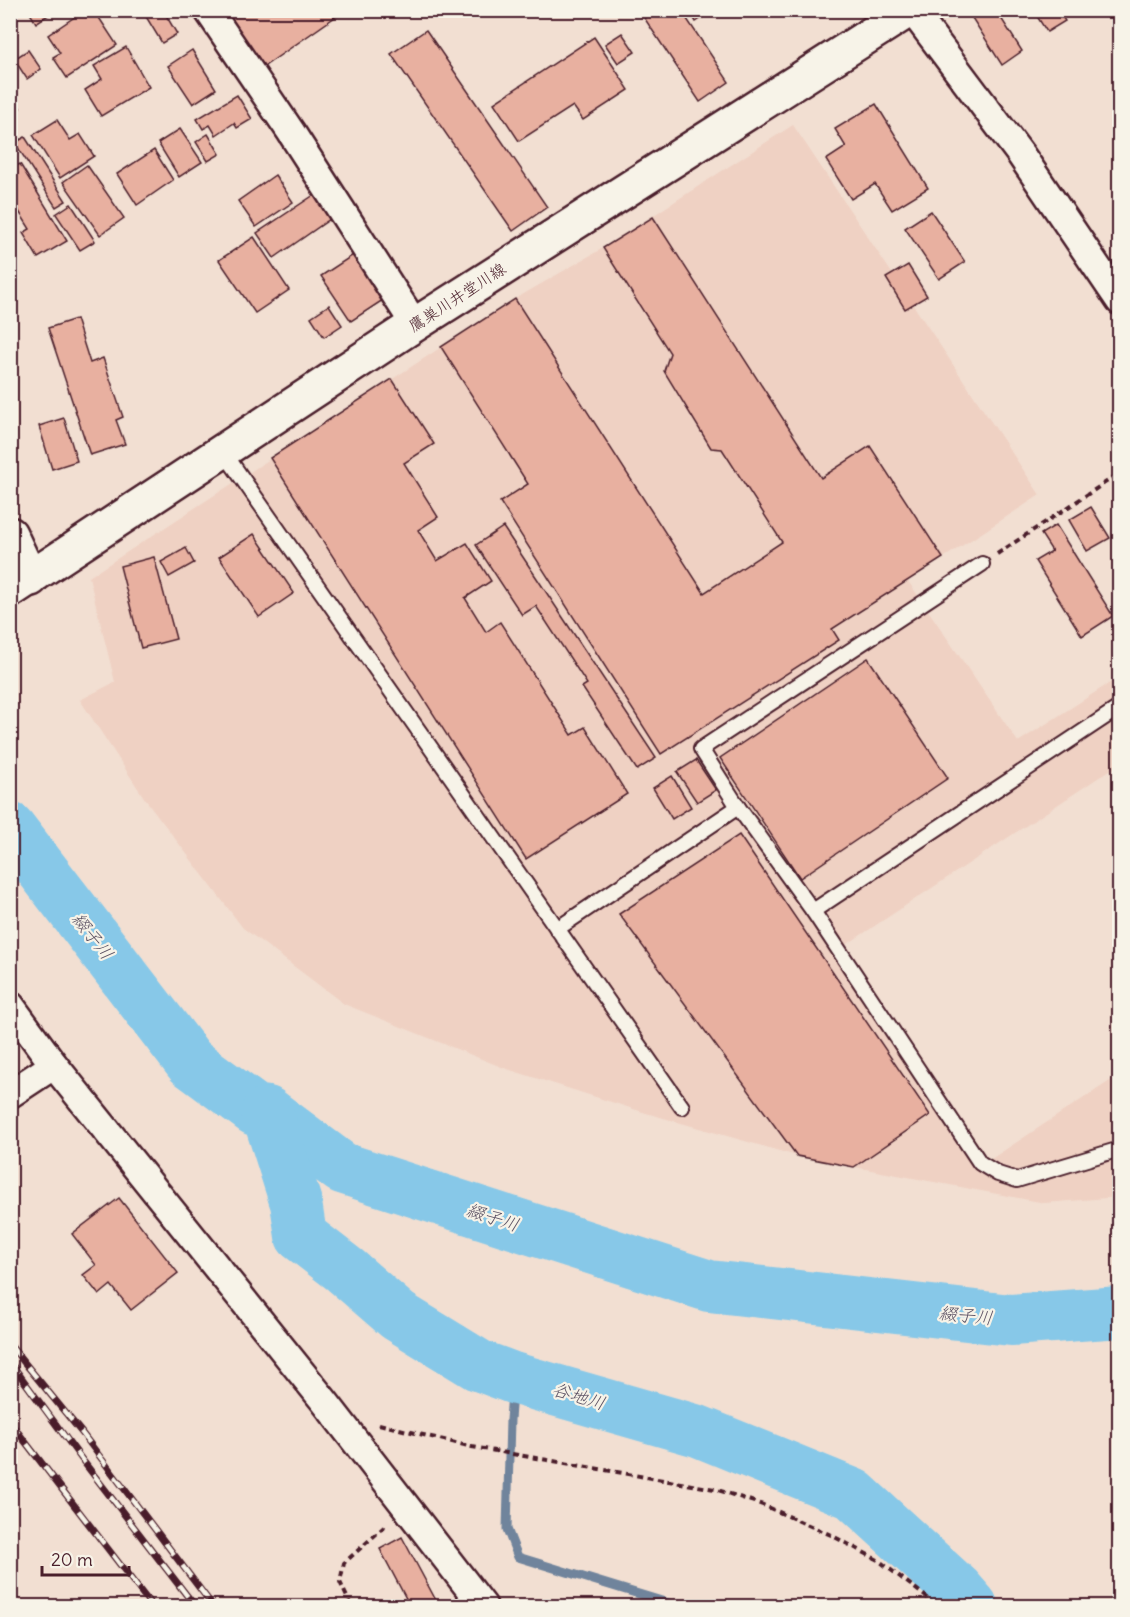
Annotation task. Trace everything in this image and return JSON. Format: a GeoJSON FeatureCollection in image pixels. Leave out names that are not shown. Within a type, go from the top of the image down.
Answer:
{"type":"FeatureCollection","features":[{"type":"Feature","properties":{"kind":"main road","name":"鷹巣川井堂川線"},"geometry":{"type":"LineString","coordinates":[[21,585],[415,325],[911,10]]}},
{"type":"Feature","properties":{"kind":"main road"},"geometry":{"type":"LineString","coordinates":[[10,534],[21,585]]}},
{"type":"Feature","properties":{"kind":"street"},"geometry":{"type":"LineString","coordinates":[[208,10],[291,132],[415,325]]}},
{"type":"Feature","properties":{"kind":"street"},"geometry":{"type":"LineString","coordinates":[[911,10],[1021,155],[1119,301]]}},
{"type":"Feature","properties":{"kind":"street"},"geometry":{"type":"LineString","coordinates":[[10,1005],[54,1065],[325,1402],[483,1606]]}},
{"type":"Feature","properties":{"kind":"street"},"geometry":{"type":"LineString","coordinates":[[10,1094],[54,1065]]}},
{"type":"Feature","properties":{"kind":"lane"},"geometry":{"type":"LineString","coordinates":[[223,451],[682,1107]]}},
{"type":"Feature","properties":{"kind":"lane"},"geometry":{"type":"LineString","coordinates":[[982,564],[701,749],[738,807],[813,911],[980,1163],[998,1174],[1017,1180],[1119,1149]]}},
{"type":"Feature","properties":{"kind":"lane"},"geometry":{"type":"LineString","coordinates":[[813,911],[1119,707]]}},
{"type":"Feature","properties":{"kind":"lane"},"geometry":{"type":"LineString","coordinates":[[557,929],[738,807]]}},
{"type":"Feature","properties":{"kind":"path"},"geometry":{"type":"LineString","coordinates":[[982,564],[1119,474]]}},
{"type":"Feature","properties":{"kind":"path"},"geometry":{"type":"LineString","coordinates":[[376,1423],[472,1447],[715,1490],[763,1505],[831,1534],[878,1560],[929,1599],[934,1606]]}},
{"type":"Feature","properties":{"kind":"path"},"geometry":{"type":"LineString","coordinates":[[351,1606],[340,1582],[344,1563],[406,1508]]}},
{"type":"Feature","properties":{"kind":"shaded area"},"geometry":{"type":"Polygon","coordinates":[[[793,125],[1040,495],[908,581],[1018,742],[1119,677],[1119,764],[846,945],[988,1161],[1119,1075],[1119,1197],[1045,1203],[797,1156],[646,1113],[504,1068],[344,1004],[243,928],[145,799],[80,700],[115,682],[89,577],[515,299],[603,248],[793,125]]]}},
{"type":"Feature","properties":{"kind":"building"},"geometry":{"type":"Polygon","coordinates":[[[28,10],[56,10],[36,23],[28,10]]]}},
{"type":"Feature","properties":{"kind":"building"},"geometry":{"type":"Polygon","coordinates":[[[85,10],[94,10],[117,45],[67,78],[53,57],[60,53],[48,35],[85,10]]]}},
{"type":"Feature","properties":{"kind":"building"},"geometry":{"type":"Polygon","coordinates":[[[142,10],[163,10],[177,34],[162,43],[142,10]]]}},
{"type":"Feature","properties":{"kind":"building"},"geometry":{"type":"Polygon","coordinates":[[[218,10],[345,10],[259,70],[218,10]]]}},
{"type":"Feature","properties":{"kind":"building"},"geometry":{"type":"Polygon","coordinates":[[[639,10],[681,10],[729,82],[700,102],[639,10]]]}},
{"type":"Feature","properties":{"kind":"building"},"geometry":{"type":"Polygon","coordinates":[[[689,10],[714,10],[696,22],[689,10]]]}},
{"type":"Feature","properties":{"kind":"building"},"geometry":{"type":"Polygon","coordinates":[[[967,10],[996,10],[1022,51],[1002,65],[967,10]]]}},
{"type":"Feature","properties":{"kind":"building"},"geometry":{"type":"Polygon","coordinates":[[[1033,10],[1058,10],[1065,21],[1047,32],[1033,10]]]}},
{"type":"Feature","properties":{"kind":"building"},"geometry":{"type":"Polygon","coordinates":[[[426,30],[547,207],[513,231],[391,54],[426,30]]]}},
{"type":"Feature","properties":{"kind":"building"},"geometry":{"type":"Polygon","coordinates":[[[622,33],[635,52],[618,63],[605,44],[622,33]]]}},
{"type":"Feature","properties":{"kind":"building"},"geometry":{"type":"Polygon","coordinates":[[[594,37],[629,90],[583,120],[573,106],[519,141],[494,103],[594,37]]]}},
{"type":"Feature","properties":{"kind":"building"},"geometry":{"type":"Polygon","coordinates":[[[126,47],[149,87],[101,116],[85,90],[102,79],[94,66],[126,47]]]}},
{"type":"Feature","properties":{"kind":"building"},"geometry":{"type":"Polygon","coordinates":[[[28,50],[41,69],[27,79],[14,59],[28,50]]]}},
{"type":"Feature","properties":{"kind":"building"},"geometry":{"type":"Polygon","coordinates":[[[192,50],[216,89],[193,104],[168,66],[192,50]]]}},
{"type":"Feature","properties":{"kind":"building"},"geometry":{"type":"Polygon","coordinates":[[[10,92],[20,108],[10,113],[10,92]]]}},
{"type":"Feature","properties":{"kind":"building"},"geometry":{"type":"Polygon","coordinates":[[[237,95],[252,119],[237,128],[234,123],[216,135],[210,125],[203,129],[197,119],[237,95]]]}},
{"type":"Feature","properties":{"kind":"building"},"geometry":{"type":"Polygon","coordinates":[[[876,104],[928,188],[892,210],[875,184],[851,199],[826,160],[846,147],[835,129],[876,104]]]}},
{"type":"Feature","properties":{"kind":"building"},"geometry":{"type":"Polygon","coordinates":[[[57,120],[70,140],[80,134],[94,156],[60,178],[33,135],[57,120]]]}},
{"type":"Feature","properties":{"kind":"building"},"geometry":{"type":"Polygon","coordinates":[[[180,129],[202,162],[179,177],[158,143],[180,129]]]}},
{"type":"Feature","properties":{"kind":"building"},"geometry":{"type":"Polygon","coordinates":[[[208,134],[220,154],[208,161],[196,142],[208,134]]]}},
{"type":"Feature","properties":{"kind":"building"},"geometry":{"type":"Polygon","coordinates":[[[25,137],[66,201],[56,207],[15,143],[25,137]]]}},
{"type":"Feature","properties":{"kind":"building"},"geometry":{"type":"Polygon","coordinates":[[[154,150],[173,180],[137,205],[117,174],[154,150]]]}},
{"type":"Feature","properties":{"kind":"building"},"geometry":{"type":"Polygon","coordinates":[[[20,164],[67,241],[38,258],[23,233],[30,229],[10,197],[10,169],[20,164]]]}},
{"type":"Feature","properties":{"kind":"building"},"geometry":{"type":"Polygon","coordinates":[[[87,165],[124,218],[100,235],[63,182],[87,165]]]}},
{"type":"Feature","properties":{"kind":"building"},"geometry":{"type":"Polygon","coordinates":[[[275,175],[293,202],[256,227],[238,201],[275,175]]]}},
{"type":"Feature","properties":{"kind":"building"},"geometry":{"type":"Polygon","coordinates":[[[314,195],[330,219],[274,258],[257,233],[314,195]]]}},
{"type":"Feature","properties":{"kind":"building"},"geometry":{"type":"Polygon","coordinates":[[[71,204],[95,241],[80,250],[56,214],[71,204]]]}},
{"type":"Feature","properties":{"kind":"building"},"geometry":{"type":"Polygon","coordinates":[[[931,211],[965,262],[939,279],[905,228],[931,211]]]}},
{"type":"Feature","properties":{"kind":"building"},"geometry":{"type":"Polygon","coordinates":[[[653,217],[821,478],[870,446],[943,558],[832,629],[839,640],[661,754],[500,502],[528,484],[441,347],[515,299],[704,593],[782,542],[722,449],[711,448],[664,371],[670,353],[603,248],[653,217]]]}},
{"type":"Feature","properties":{"kind":"building"},"geometry":{"type":"Polygon","coordinates":[[[254,237],[289,290],[255,313],[219,260],[254,237]]]}},
{"type":"Feature","properties":{"kind":"building"},"geometry":{"type":"Polygon","coordinates":[[[353,255],[383,300],[351,321],[321,276],[353,255]]]}},
{"type":"Feature","properties":{"kind":"building"},"geometry":{"type":"Polygon","coordinates":[[[908,265],[927,296],[905,309],[886,278],[908,265]]]}},
{"type":"Feature","properties":{"kind":"building"},"geometry":{"type":"Polygon","coordinates":[[[329,305],[342,325],[324,337],[311,317],[329,305]]]}},
{"type":"Feature","properties":{"kind":"building"},"geometry":{"type":"Polygon","coordinates":[[[76,319],[90,363],[103,358],[123,417],[116,420],[125,444],[90,455],[48,328],[76,319]]]}},
{"type":"Feature","properties":{"kind":"building"},"geometry":{"type":"Polygon","coordinates":[[[392,379],[434,444],[404,463],[438,517],[418,530],[437,561],[467,543],[491,581],[465,598],[486,632],[500,622],[572,735],[585,727],[627,794],[526,859],[270,458],[392,379]]]}},
{"type":"Feature","properties":{"kind":"building"},"geometry":{"type":"Polygon","coordinates":[[[64,418],[77,461],[52,469],[39,426],[64,418]]]}},
{"type":"Feature","properties":{"kind":"building"},"geometry":{"type":"Polygon","coordinates":[[[1091,507],[1110,538],[1087,551],[1069,520],[1091,507]]]}},
{"type":"Feature","properties":{"kind":"building"},"geometry":{"type":"Polygon","coordinates":[[[1056,525],[1113,616],[1082,636],[1035,561],[1052,551],[1041,534],[1056,525]]]}},
{"type":"Feature","properties":{"kind":"building"},"geometry":{"type":"Polygon","coordinates":[[[503,527],[656,758],[637,770],[582,687],[587,684],[536,606],[522,615],[476,545],[503,527]]]}},
{"type":"Feature","properties":{"kind":"building"},"geometry":{"type":"Polygon","coordinates":[[[254,534],[294,593],[259,617],[219,557],[254,534]]]}},
{"type":"Feature","properties":{"kind":"building"},"geometry":{"type":"Polygon","coordinates":[[[186,548],[194,563],[169,577],[161,562],[186,548]]]}},
{"type":"Feature","properties":{"kind":"building"},"geometry":{"type":"Polygon","coordinates":[[[154,557],[176,639],[141,648],[120,566],[154,557]]]}},
{"type":"Feature","properties":{"kind":"building"},"geometry":{"type":"Polygon","coordinates":[[[868,658],[948,778],[800,878],[720,758],[868,658]]]}},
{"type":"Feature","properties":{"kind":"building"},"geometry":{"type":"Polygon","coordinates":[[[696,760],[716,790],[697,802],[677,772],[696,760]]]}},
{"type":"Feature","properties":{"kind":"building"},"geometry":{"type":"Polygon","coordinates":[[[672,776],[691,807],[672,819],[653,788],[672,776]]]}},
{"type":"Feature","properties":{"kind":"building"},"geometry":{"type":"Polygon","coordinates":[[[739,835],[930,1115],[854,1167],[797,1156],[619,914],[739,835]]]}},
{"type":"Feature","properties":{"kind":"building"},"geometry":{"type":"Polygon","coordinates":[[[119,1198],[178,1273],[131,1310],[111,1285],[99,1295],[83,1275],[96,1265],[72,1234],[119,1198]]]}},
{"type":"Feature","properties":{"kind":"building"},"geometry":{"type":"Polygon","coordinates":[[[402,1537],[439,1606],[410,1606],[380,1549],[402,1537]]]}},
{"type":"Feature","properties":{"kind":"waterway","name":"綴子川"},"geometry":{"type":"LineString","coordinates":[[10,828],[190,1062],[255,1110],[267,1112],[342,1168],[709,1286],[1011,1320],[1120,1312]]}},
{"type":"Feature","properties":{"kind":"waterway","name":"谷地川"},"geometry":{"type":"LineString","coordinates":[[267,1112],[296,1203],[301,1236],[398,1316],[478,1365],[513,1378],[698,1431],[853,1494],[958,1590],[972,1606]]}},
{"type":"Feature","properties":{"kind":"waterway"},"geometry":{"type":"LineString","coordinates":[[513,1378],[507,1529],[518,1557],[678,1606]]}},
{"type":"Feature","properties":{"kind":"railway"},"geometry":{"type":"LineString","coordinates":[[10,1345],[82,1433],[213,1606]]}},
{"type":"Feature","properties":{"kind":"railway"},"geometry":{"type":"LineString","coordinates":[[10,1362],[195,1606]]}},
{"type":"Feature","properties":{"kind":"railway"},"geometry":{"type":"LineString","coordinates":[[10,1422],[152,1606]]}}]}
